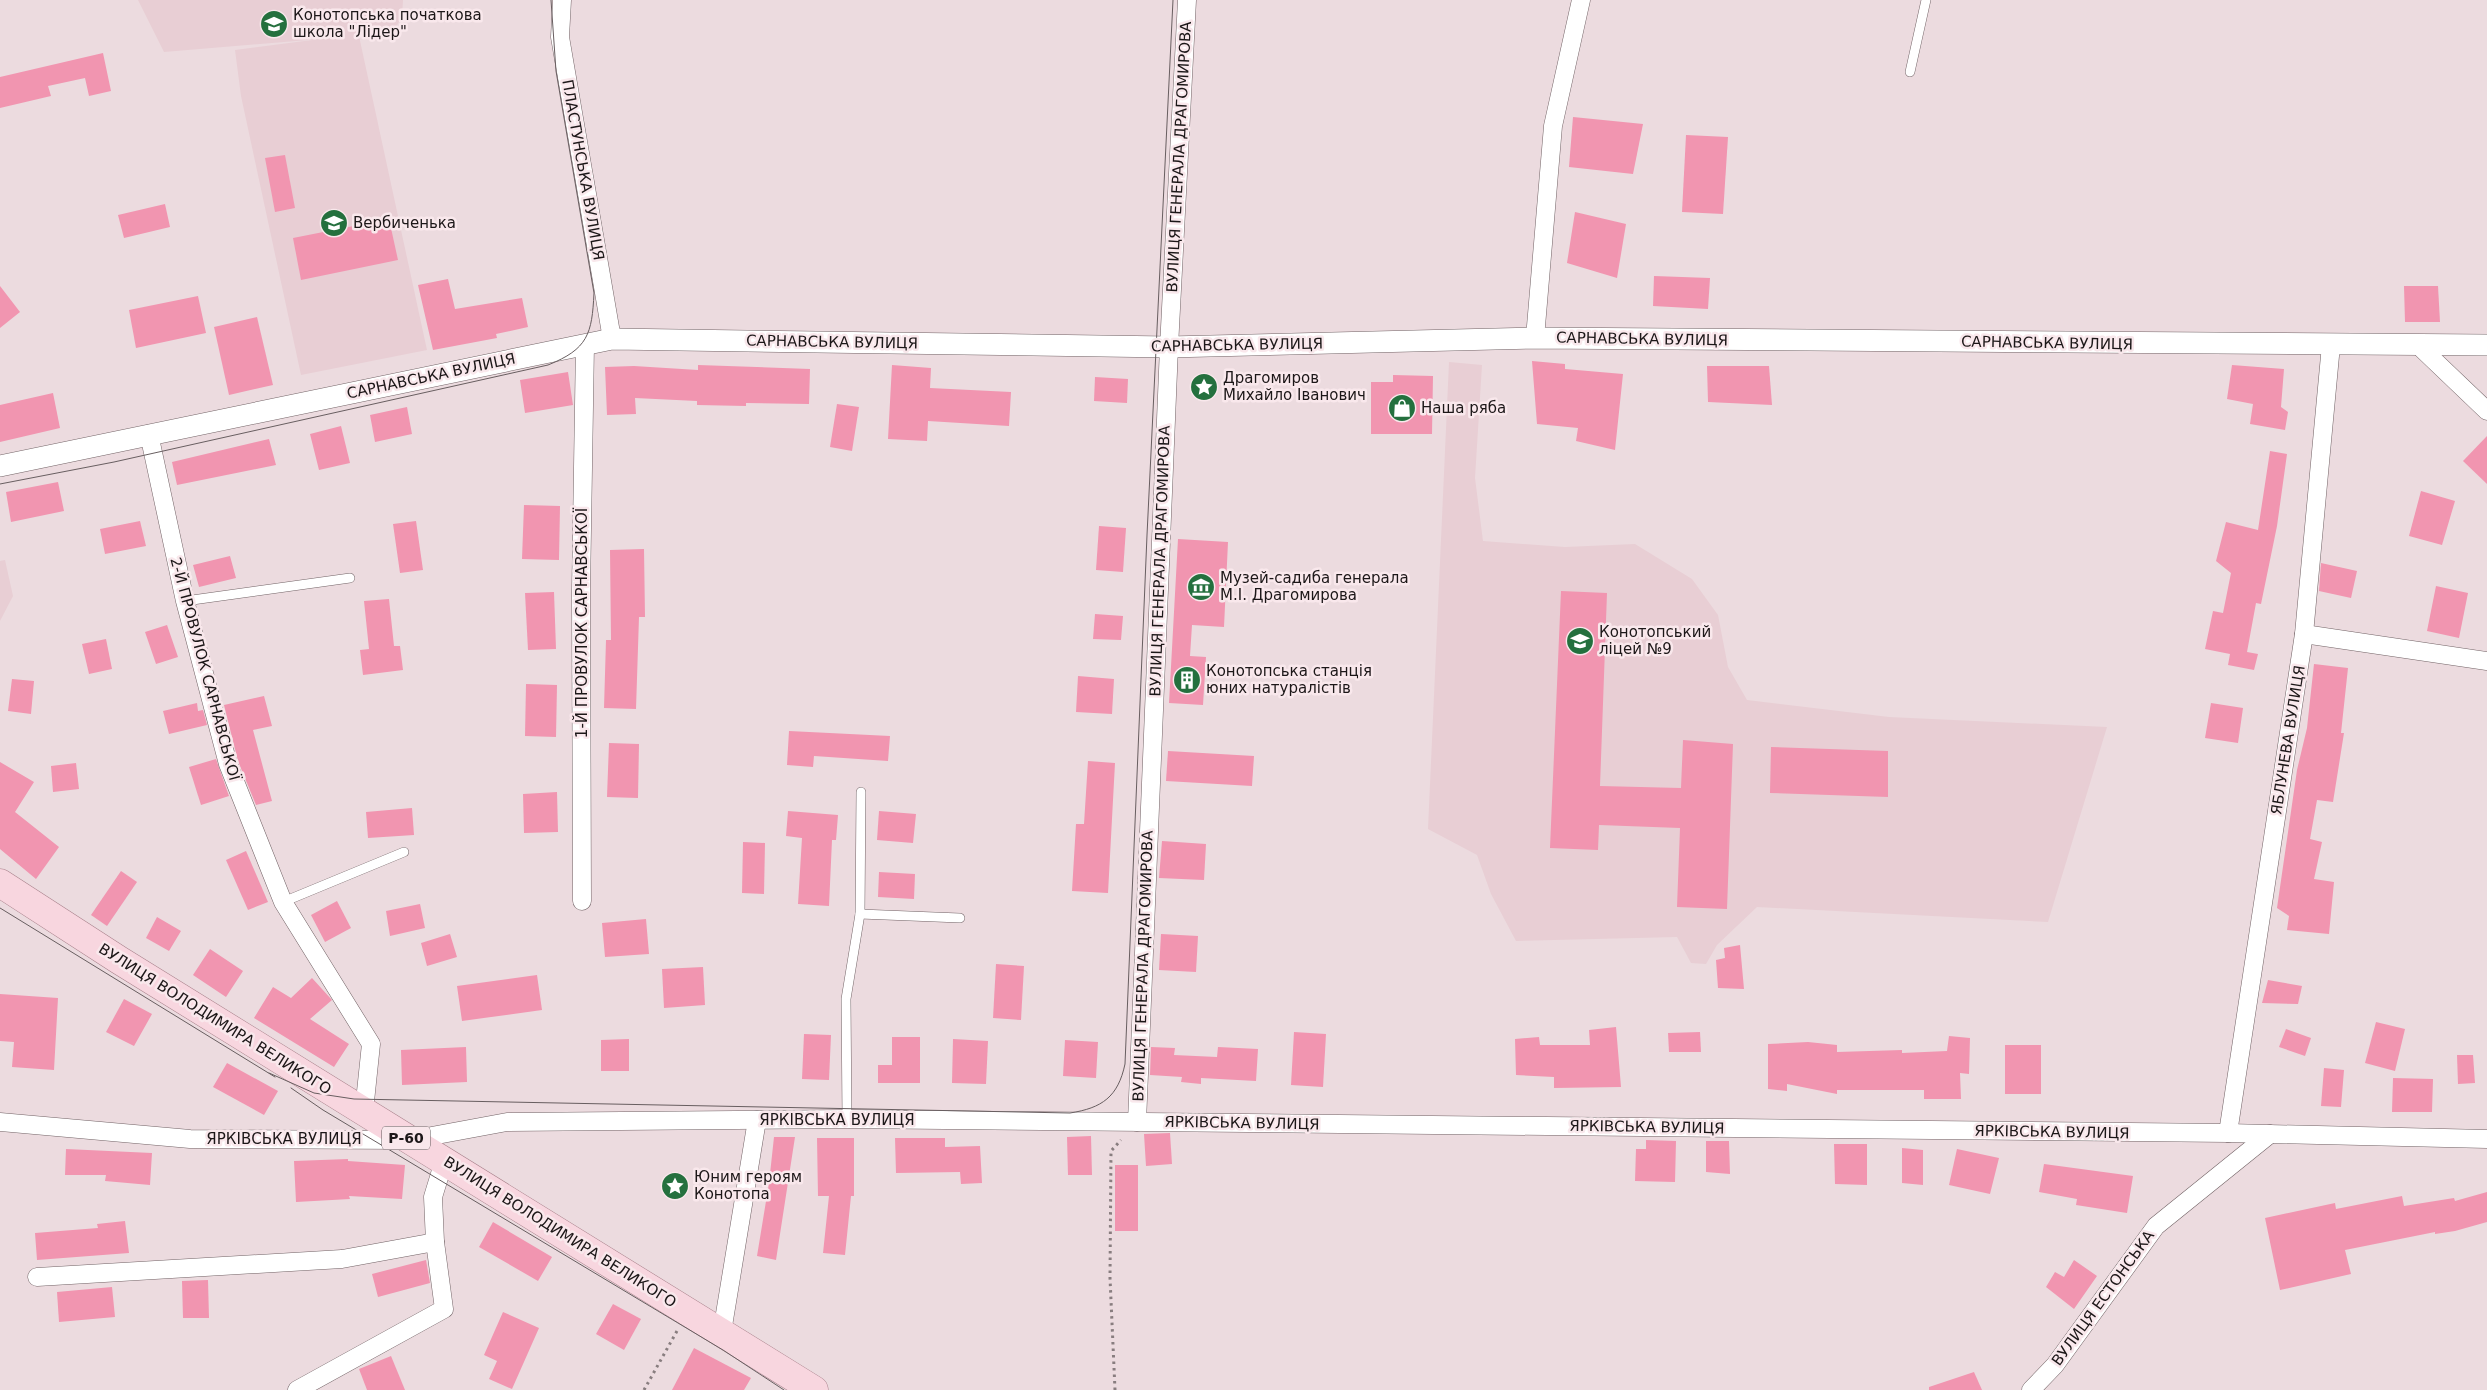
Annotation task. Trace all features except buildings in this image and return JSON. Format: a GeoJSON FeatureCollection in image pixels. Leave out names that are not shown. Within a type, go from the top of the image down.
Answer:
{"type":"FeatureCollection","features":[{"type":"Feature","properties":{"kind":"main road","name":"ВУЛИЦЯ ВОЛОДИМИРА ВЕЛИКОГО"},"geometry":{"type":"LineString","coordinates":[[0,883],[814,1390]]}},
{"type":"Feature","properties":{"kind":"street","name":"ПЛАСТУНСЬКА ВУЛИЦЯ"},"geometry":{"type":"LineString","coordinates":[[562,0],[560,37],[612,339]]}},
{"type":"Feature","properties":{"kind":"street","name":"ВУЛИЦЯ ГЕНЕРАЛА ДРАГОМИРОВА"},"geometry":{"type":"LineString","coordinates":[[1136,1122],[1169,347],[1187,0]]}},
{"type":"Feature","properties":{"kind":"street"},"geometry":{"type":"LineString","coordinates":[[1535,338],[1553,126],[1581,0]]}},
{"type":"Feature","properties":{"kind":"street","name":"САРНАВСЬКА ВУЛИЦЯ"},"geometry":{"type":"LineString","coordinates":[[0,466],[612,339],[1169,347],[1535,338],[2487,345]]}},
{"type":"Feature","properties":{"kind":"street","name":"1-Й ПРОВУЛОК САРНАВСЬКОЇ"},"geometry":{"type":"LineString","coordinates":[[582,901],[581,591],[586,344]]}},
{"type":"Feature","properties":{"kind":"street","name":"ЯБЛУНЕВА ВУЛИЦЯ"},"geometry":{"type":"LineString","coordinates":[[2228,1133],[2304,634],[2331,345]]}},
{"type":"Feature","properties":{"kind":"street"},"geometry":{"type":"LineString","coordinates":[[2419,346],[2487,411]]}},
{"type":"Feature","properties":{"kind":"street","name":"2-Й ПРОВУЛОК САРНАВСЬКОЇ"},"geometry":{"type":"LineString","coordinates":[[148,434],[185,602],[228,764],[283,902],[371,1044],[364,1111]]}},
{"type":"Feature","properties":{"kind":"street"},"geometry":{"type":"LineString","coordinates":[[2304,634],[2487,661]]}},
{"type":"Feature","properties":{"kind":"street","name":"ЯРКІВСЬКА ВУЛИЦЯ"},"geometry":{"type":"LineString","coordinates":[[0,1122],[190,1139],[410,1140],[507,1122],[847,1119],[2228,1133],[2487,1139]]}},
{"type":"Feature","properties":{"kind":"street"},"geometry":{"type":"LineString","coordinates":[[722,1332],[756,1120]]}},
{"type":"Feature","properties":{"kind":"street","name":"ВУЛИЦЯ ЕСТОНСЬКА"},"geometry":{"type":"LineString","coordinates":[[2031,1390],[2055,1365],[2156,1226],[2270,1134]]}},
{"type":"Feature","properties":{"kind":"street"},"geometry":{"type":"LineString","coordinates":[[297,1390],[444,1309],[435,1242],[433,1197],[444,1161]]}},
{"type":"Feature","properties":{"kind":"street"},"geometry":{"type":"LineString","coordinates":[[37,1277],[342,1260],[435,1242]]}},
{"type":"Feature","properties":{"kind":"lane"},"geometry":{"type":"LineString","coordinates":[[1910,72],[1926,0]]}},
{"type":"Feature","properties":{"kind":"lane"},"geometry":{"type":"LineString","coordinates":[[185,602],[350,578]]}},
{"type":"Feature","properties":{"kind":"lane"},"geometry":{"type":"LineString","coordinates":[[847,1119],[846,999],[860,914],[861,792]]}},
{"type":"Feature","properties":{"kind":"lane"},"geometry":{"type":"LineString","coordinates":[[283,902],[404,852]]}},
{"type":"Feature","properties":{"kind":"lane"},"geometry":{"type":"LineString","coordinates":[[860,914],[960,918]]}},
{"type":"Feature","properties":{"kind":"path"},"geometry":{"type":"LineString","coordinates":[[1114,1390],[1110,1278],[1111,1151],[1136,1122]]}},
{"type":"Feature","properties":{"kind":"path"},"geometry":{"type":"LineString","coordinates":[[644,1390],[688,1311]]}},
{"type":"Feature","properties":{"kind":"shaded area","name":"Вербиченька"},"geometry":{"type":"Polygon","coordinates":[[[138,0],[403,0],[402,16],[393,33],[359,36],[427,350],[301,375],[241,96],[235,50],[320,39],[164,52],[138,0]]]}},
{"type":"Feature","properties":{"kind":"shaded area","name":"Конотопський ліцей №9"},"geometry":{"type":"Polygon","coordinates":[[[1449,362],[1482,365],[1475,478],[1483,541],[1565,547],[1635,544],[1692,579],[1718,615],[1728,667],[1747,700],[1889,717],[2107,727],[2048,922],[1757,907],[1717,945],[1706,964],[1691,963],[1677,937],[1516,941],[1491,894],[1477,855],[1428,829],[1449,362]]]}},
{"type":"Feature","properties":{"kind":"shaded area"},"geometry":{"type":"Polygon","coordinates":[[[5,560],[13,596],[0,621],[0,561],[5,560]]]}},
{"type":"Feature","properties":{"kind":"tram line"},"geometry":{"type":"LineString","coordinates":[[0,484],[114,462],[548,365],[572,353],[580,346],[589,330],[592,319],[594,293],[556,71],[551,0]]}},
{"type":"Feature","properties":{"kind":"tram line"},"geometry":{"type":"LineString","coordinates":[[269,1073],[314,1093],[354,1099],[1070,1113],[1100,1104],[1113,1093],[1118,1085],[1125,1064],[1147,535],[1173,0]]}},
{"type":"Feature","properties":{"kind":"tram line"},"geometry":{"type":"LineString","coordinates":[[0,908],[275,1077]]}},
{"type":"Feature","properties":{"kind":"tram line"},"geometry":{"type":"LineString","coordinates":[[291,1088],[323,1110],[723,1350],[784,1390]]}},
{"type":"Feature","properties":{"kind":"place","name":"Конотопська початкова школа \"Лідер\""},"geometry":{"type":"Point","coordinates":[274,24]}},
{"type":"Feature","properties":{"kind":"place","name":"Вербиченька"},"geometry":{"type":"Point","coordinates":[334,223]}},
{"type":"Feature","properties":{"kind":"place","name":"Драгомиров Михайло Іванович"},"geometry":{"type":"Point","coordinates":[1204,387]}},
{"type":"Feature","properties":{"kind":"place","name":"Наша ряба"},"geometry":{"type":"Point","coordinates":[1402,408]}},
{"type":"Feature","properties":{"kind":"place","name":"Музей-садиба генерала М.І. Драгомирова"},"geometry":{"type":"Point","coordinates":[1201,587]}},
{"type":"Feature","properties":{"kind":"place","name":"Конотопський ліцей №9"},"geometry":{"type":"Point","coordinates":[1580,641]}},
{"type":"Feature","properties":{"kind":"place","name":"Конотопська станція юних натуралістів"},"geometry":{"type":"Point","coordinates":[1187,680]}},
{"type":"Feature","properties":{"kind":"place","name":"Юним героям Конотопа"},"geometry":{"type":"Point","coordinates":[675,1186]}}]}
